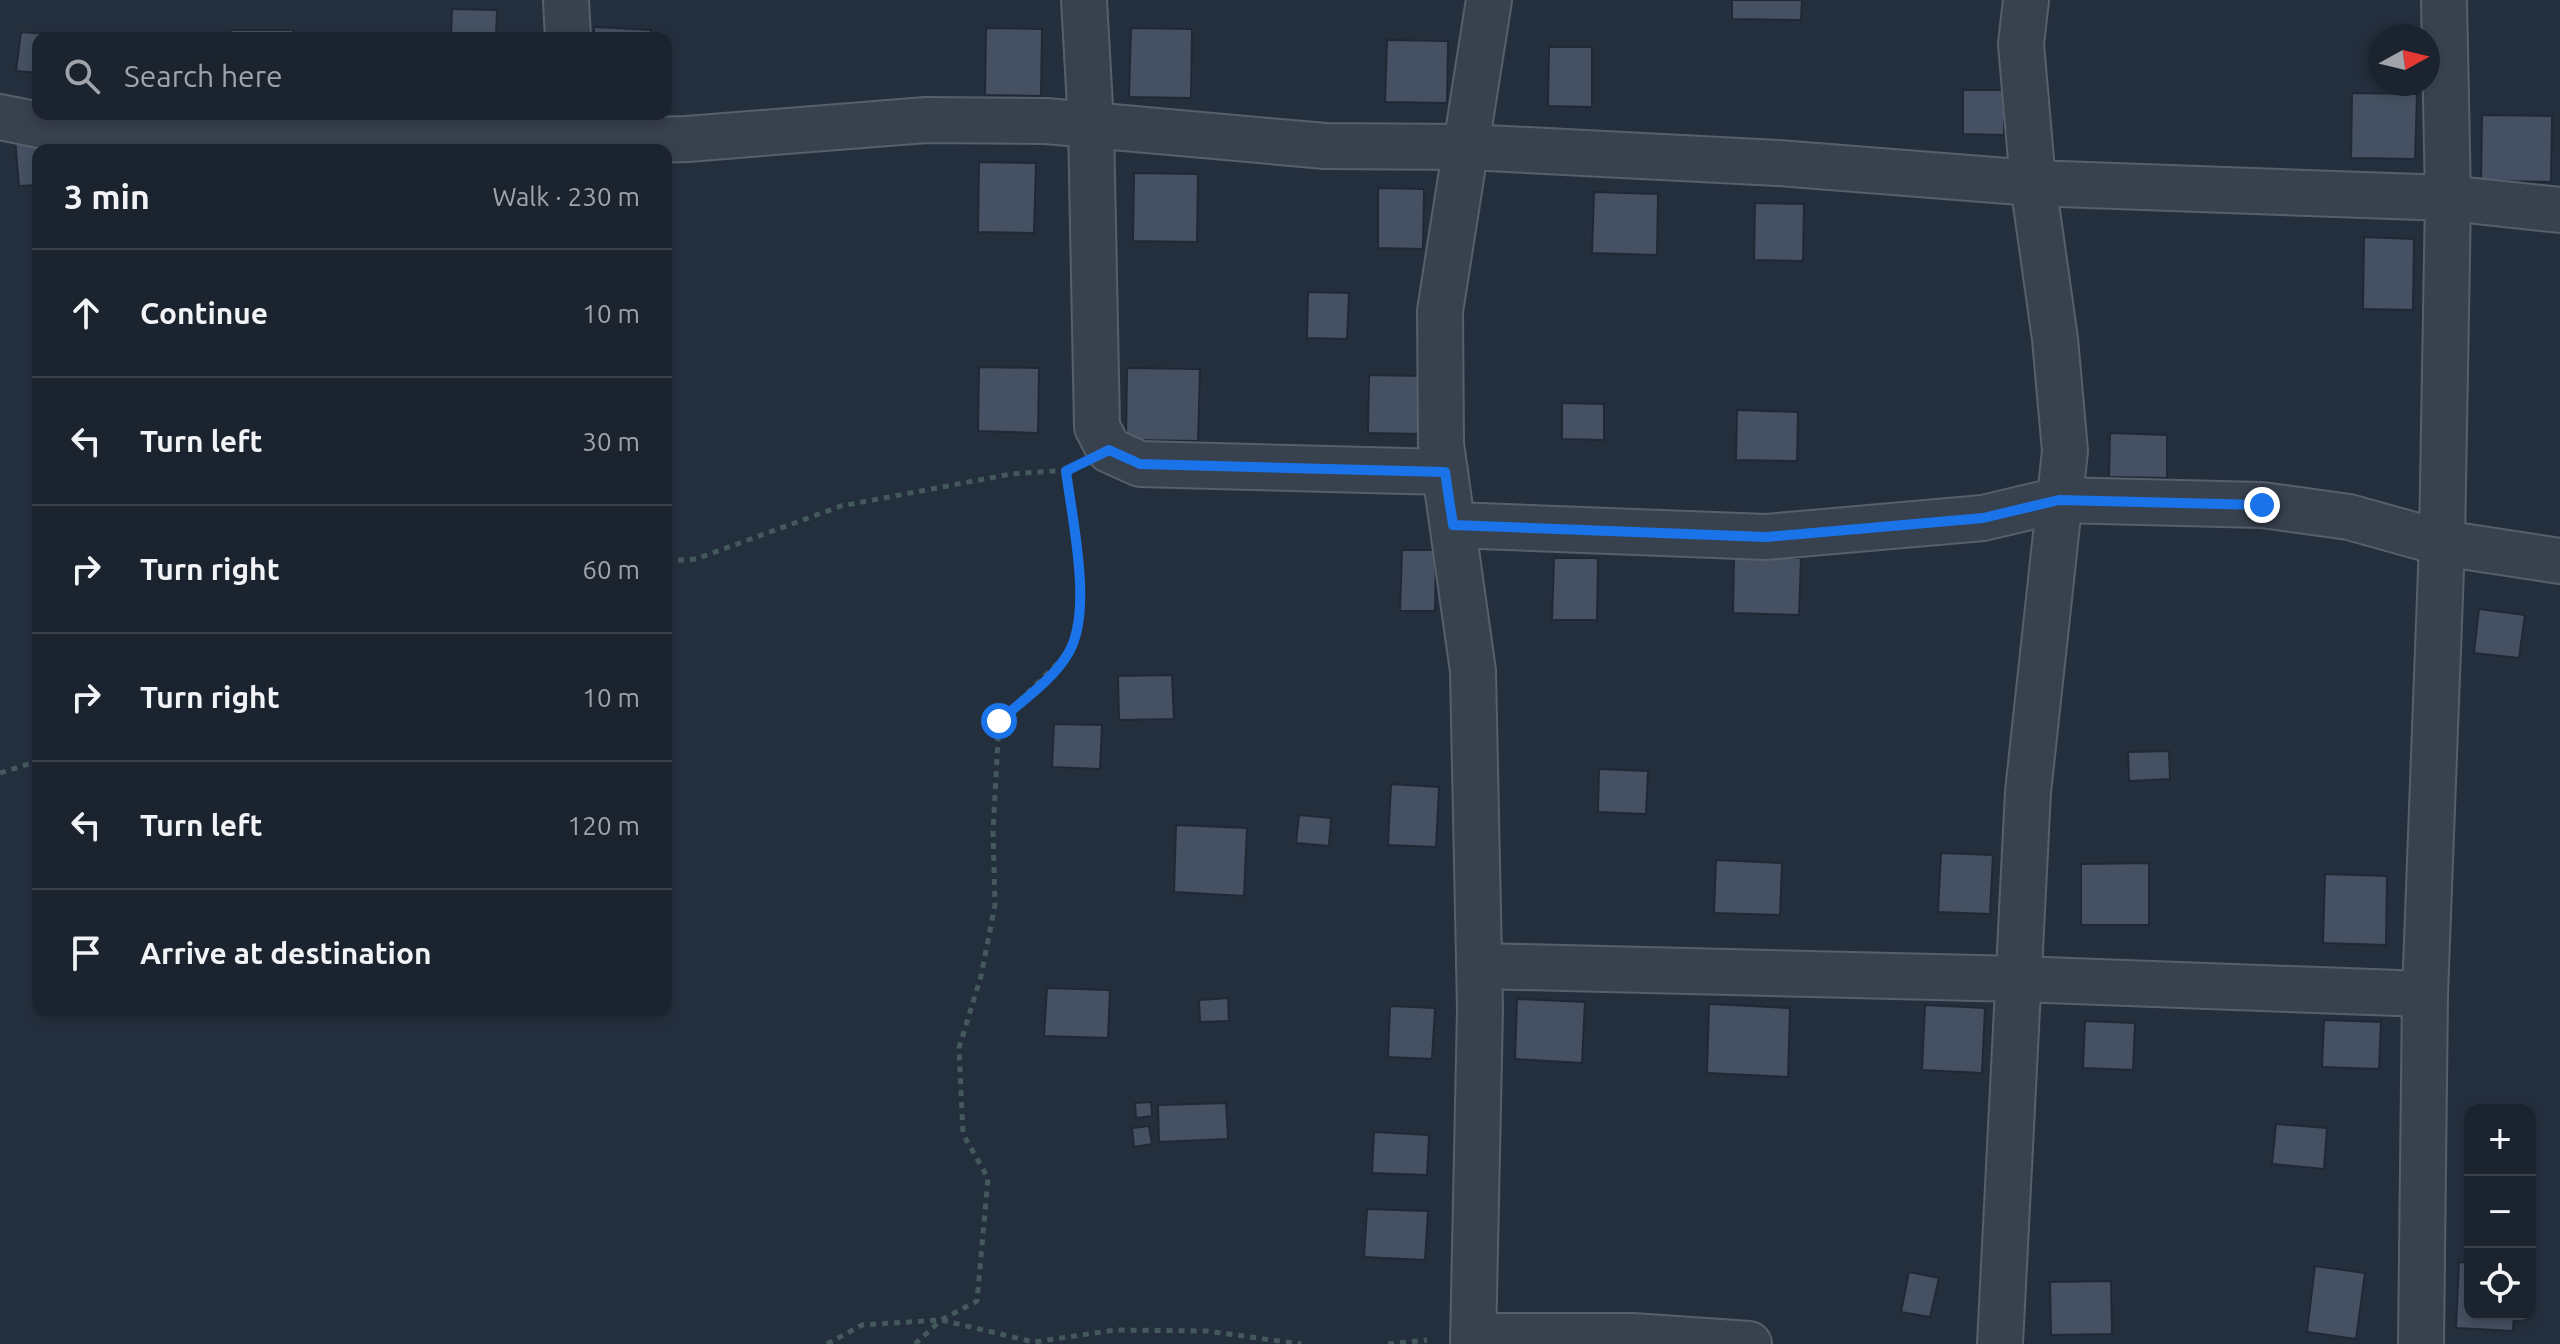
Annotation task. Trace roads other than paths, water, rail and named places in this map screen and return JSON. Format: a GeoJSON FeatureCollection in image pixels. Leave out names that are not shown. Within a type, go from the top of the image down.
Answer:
{"type":"FeatureCollection","features":[{"type":"Feature","properties":{"kind":"street"},"geometry":{"type":"LineString","coordinates":[[566,0],[568,32]]}},
{"type":"Feature","properties":{"kind":"street"},"geometry":{"type":"LineString","coordinates":[[1084,0],[1091,125],[1097,427],[1109,450],[1140,464],[1445,472]]}},
{"type":"Feature","properties":{"kind":"street"},"geometry":{"type":"LineString","coordinates":[[1489,0],[1440,311],[1441,444],[1473,671],[1479,966],[1474,1340],[1633,1336],[1749,1344]]}},
{"type":"Feature","properties":{"kind":"street"},"geometry":{"type":"LineString","coordinates":[[2000,1344],[2028,792],[2063,435],[2055,339],[2033,183],[2021,44],[2026,0]]}},
{"type":"Feature","properties":{"kind":"street"},"geometry":{"type":"LineString","coordinates":[[2421,1344],[2425,994],[2442,543],[2448,198],[2444,0]]}},
{"type":"Feature","properties":{"kind":"street"},"geometry":{"type":"LineString","coordinates":[[0,117],[124,142],[265,142],[574,128],[687,139],[926,120],[1046,121],[1325,146],[1468,147],[1778,163],[2033,183],[2448,198],[2560,210]]}},
{"type":"Feature","properties":{"kind":"street"},"geometry":{"type":"LineString","coordinates":[[1453,525],[1766,537],[1983,518],[2059,500],[2262,505],[2349,517],[2442,543],[2560,561]]}},
{"type":"Feature","properties":{"kind":"street"},"geometry":{"type":"LineString","coordinates":[[1479,966],[2019,979],[2425,994]]}}]}
